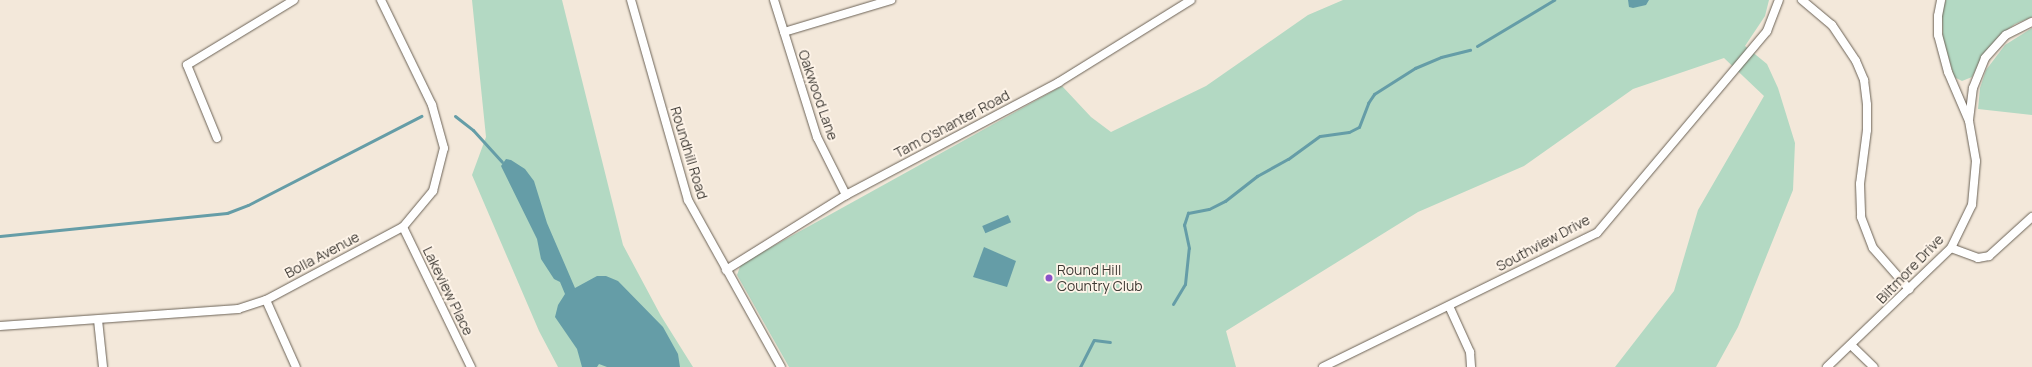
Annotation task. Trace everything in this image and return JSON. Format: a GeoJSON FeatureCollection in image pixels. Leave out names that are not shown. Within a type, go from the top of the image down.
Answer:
{"type":"FeatureCollection","features":[{"type":"Feature","properties":{"kind":"street"},"geometry":{"type":"LineString","coordinates":[[217,138],[187,65],[294,0]]}},
{"type":"Feature","properties":{"kind":"street","name":"Bolla Avenue"},"geometry":{"type":"LineString","coordinates":[[0,326],[238,309],[266,300],[403,227],[433,191],[444,148],[432,105],[381,0]]}},
{"type":"Feature","properties":{"kind":"street","name":"Roundhill Road"},"geometry":{"type":"LineString","coordinates":[[631,0],[688,200],[781,367]]}},
{"type":"Feature","properties":{"kind":"street","name":"Oakwood Lane"},"geometry":{"type":"LineString","coordinates":[[774,0],[817,137],[846,195]]}},
{"type":"Feature","properties":{"kind":"street"},"geometry":{"type":"LineString","coordinates":[[784,32],[891,0]]}},
{"type":"Feature","properties":{"kind":"street","name":"Tam O'shanter Road"},"geometry":{"type":"LineString","coordinates":[[726,270],[846,195],[1059,82],[1191,0]]}},
{"type":"Feature","properties":{"kind":"street","name":"Southview Drive"},"geometry":{"type":"LineString","coordinates":[[1323,367],[1597,233],[1766,31],[1779,0]]}},
{"type":"Feature","properties":{"kind":"street"},"geometry":{"type":"LineString","coordinates":[[1802,0],[1832,25],[1856,61],[1864,80],[1867,105],[1867,130],[1860,184],[1861,217],[1873,248],[1909,289]]}},
{"type":"Feature","properties":{"kind":"street","name":"Biltmore Drive"},"geometry":{"type":"LineString","coordinates":[[1828,367],[1852,346],[1951,248],[1972,205],[1976,183],[1976,161],[1969,121],[1942,53],[1938,16],[1942,0]]}},
{"type":"Feature","properties":{"kind":"street","name":"Biltmore Drive"},"geometry":{"type":"LineString","coordinates":[[1969,121],[1973,88],[1985,58],[2006,36],[2032,22]]}},
{"type":"Feature","properties":{"kind":"street"},"geometry":{"type":"LineString","coordinates":[[1951,248],[1978,258],[1989,256],[2032,217]]}},
{"type":"Feature","properties":{"kind":"street","name":"Lakeview Place"},"geometry":{"type":"LineString","coordinates":[[403,227],[471,367]]}},
{"type":"Feature","properties":{"kind":"street"},"geometry":{"type":"LineString","coordinates":[[266,300],[296,367]]}},
{"type":"Feature","properties":{"kind":"street"},"geometry":{"type":"LineString","coordinates":[[1449,306],[1470,352],[1471,367]]}},
{"type":"Feature","properties":{"kind":"street"},"geometry":{"type":"LineString","coordinates":[[98,320],[103,367]]}},
{"type":"Feature","properties":{"kind":"street"},"geometry":{"type":"LineString","coordinates":[[1852,346],[1874,367]]}},
{"type":"Feature","properties":{"kind":"green space"},"geometry":{"type":"Polygon","coordinates":[[[472,0],[562,0],[623,245],[661,316],[693,367],[558,367],[539,331],[472,175],[486,137],[472,0]]]}},
{"type":"Feature","properties":{"kind":"green space","name":"Round Hill Country Club"},"geometry":{"type":"Polygon","coordinates":[[[1343,0],[1769,0],[1765,16],[1745,46],[1767,64],[1778,88],[1795,143],[1793,190],[1738,327],[1716,367],[1615,367],[1674,291],[1698,210],[1764,96],[1724,58],[1633,89],[1524,166],[1418,212],[1226,331],[1236,367],[789,367],[737,275],[741,264],[1062,86],[1091,117],[1111,132],[1206,86],[1308,15],[1343,0]]]}},
{"type":"Feature","properties":{"kind":"green space"},"geometry":{"type":"Polygon","coordinates":[[[1946,0],[2032,0],[2032,17],[2015,24],[1998,37],[1982,57],[1972,77],[1962,81],[1954,77],[1943,38],[1942,10],[1946,0]]]}},
{"type":"Feature","properties":{"kind":"green space"},"geometry":{"type":"Polygon","coordinates":[[[2032,28],[2032,115],[1978,109],[1980,88],[1986,70],[2005,45],[2032,28]]]}},
{"type":"Feature","properties":{"kind":"water"},"geometry":{"type":"Polygon","coordinates":[[[1628,0],[1649,0],[1646,5],[1633,8],[1629,7],[1628,0]]]}},
{"type":"Feature","properties":{"kind":"water"},"geometry":{"type":"Polygon","coordinates":[[[506,159],[511,160],[525,169],[534,181],[547,223],[575,288],[597,276],[606,276],[618,281],[663,327],[678,354],[680,367],[607,367],[599,364],[597,367],[582,367],[577,349],[555,317],[558,305],[565,294],[560,282],[554,279],[541,259],[537,239],[501,166],[506,159]]]}},
{"type":"Feature","properties":{"kind":"water"},"geometry":{"type":"Polygon","coordinates":[[[1008,215],[1011,222],[985,233],[982,226],[1008,215]]]}},
{"type":"Feature","properties":{"kind":"water"},"geometry":{"type":"Polygon","coordinates":[[[984,247],[1016,261],[1007,287],[973,277],[984,247]]]}},
{"type":"Feature","properties":{"kind":"waterway"},"geometry":{"type":"LineString","coordinates":[[1477,46],[1554,0]]}},
{"type":"Feature","properties":{"kind":"waterway"},"geometry":{"type":"LineString","coordinates":[[1173,304],[1185,284],[1189,248],[1184,225],[1188,213],[1209,209],[1225,201],[1257,176],[1288,159],[1320,136],[1349,132],[1359,127],[1368,103],[1374,94],[1415,68],[1441,57],[1470,50]]}},
{"type":"Feature","properties":{"kind":"waterway"},"geometry":{"type":"LineString","coordinates":[[0,236],[227,213],[248,205],[421,116]]}},
{"type":"Feature","properties":{"kind":"waterway"},"geometry":{"type":"LineString","coordinates":[[455,116],[473,130],[502,162]]}},
{"type":"Feature","properties":{"kind":"waterway"},"geometry":{"type":"LineString","coordinates":[[1080,367],[1094,340],[1110,342]]}},
{"type":"Feature","properties":{"kind":"place","name":"Round Hill Country Club"},"geometry":{"type":"Point","coordinates":[1049,278]}}]}
